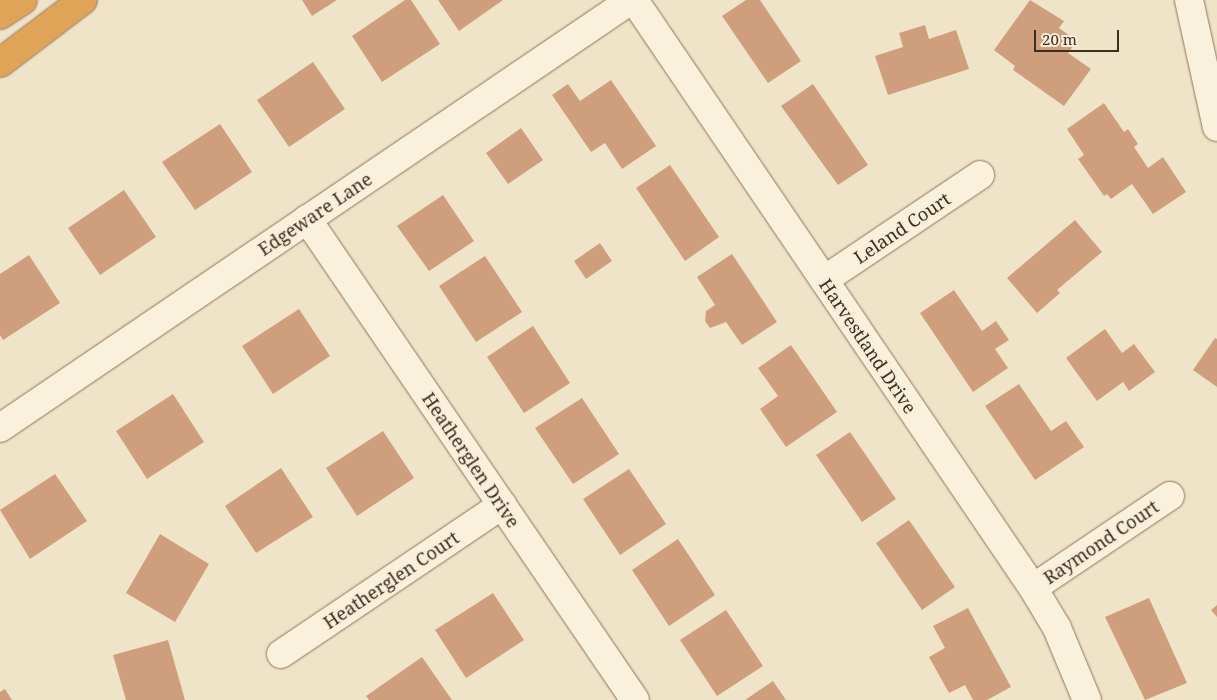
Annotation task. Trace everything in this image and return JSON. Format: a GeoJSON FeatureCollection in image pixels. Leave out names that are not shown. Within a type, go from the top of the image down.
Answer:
{"type":"FeatureCollection","features":[{"type":"Feature","properties":{"kind":"highway"},"geometry":{"type":"LineString","coordinates":[[0,15],[23,0]]}},
{"type":"Feature","properties":{"kind":"highway"},"geometry":{"type":"LineString","coordinates":[[0,63],[83,0]]}},
{"type":"Feature","properties":{"kind":"street","name":"Edgeware Lane"},"geometry":{"type":"LineString","coordinates":[[0,428],[633,0]]}},
{"type":"Feature","properties":{"kind":"street","name":"Harvestland Drive"},"geometry":{"type":"LineString","coordinates":[[633,0],[1033,588],[1057,628],[1086,700]]}},
{"type":"Feature","properties":{"kind":"street"},"geometry":{"type":"LineString","coordinates":[[1189,0],[1217,127]]}},
{"type":"Feature","properties":{"kind":"street","name":"Leland Court"},"geometry":{"type":"LineString","coordinates":[[824,280],[980,174]]}},
{"type":"Feature","properties":{"kind":"street","name":"Heatherglen Drive"},"geometry":{"type":"LineString","coordinates":[[307,219],[635,700]]}},
{"type":"Feature","properties":{"kind":"street","name":"Raymond Court"},"geometry":{"type":"LineString","coordinates":[[1033,588],[1170,496]]}},
{"type":"Feature","properties":{"kind":"street","name":"Heatherglen Court"},"geometry":{"type":"LineString","coordinates":[[281,654],[502,505]]}},
{"type":"Feature","properties":{"kind":"building"},"geometry":{"type":"Polygon","coordinates":[[[302,0],[337,0],[312,16],[302,0]]]}},
{"type":"Feature","properties":{"kind":"building"},"geometry":{"type":"Polygon","coordinates":[[[405,0],[411,0],[440,44],[382,82],[352,36],[405,0]]]}},
{"type":"Feature","properties":{"kind":"building"},"geometry":{"type":"Polygon","coordinates":[[[438,0],[503,0],[459,31],[438,0]]]}},
{"type":"Feature","properties":{"kind":"building"},"geometry":{"type":"Polygon","coordinates":[[[746,0],[760,0],[801,61],[768,83],[722,16],[746,0]]]}},
{"type":"Feature","properties":{"kind":"building"},"geometry":{"type":"Polygon","coordinates":[[[1030,0],[1064,21],[1059,28],[1077,41],[1068,53],[1091,69],[1064,106],[1013,70],[1015,66],[994,50],[1030,0]]]}},
{"type":"Feature","properties":{"kind":"building"},"geometry":{"type":"Polygon","coordinates":[[[925,25],[929,39],[956,30],[969,69],[888,95],[875,56],[903,47],[899,33],[925,25]]]}},
{"type":"Feature","properties":{"kind":"building"},"geometry":{"type":"Polygon","coordinates":[[[313,62],[345,109],[289,147],[257,100],[313,62]]]}},
{"type":"Feature","properties":{"kind":"building"},"geometry":{"type":"Polygon","coordinates":[[[611,80],[656,146],[622,169],[605,143],[591,152],[552,95],[568,84],[580,101],[611,80]]]}},
{"type":"Feature","properties":{"kind":"building"},"geometry":{"type":"Polygon","coordinates":[[[813,84],[868,165],[838,185],[781,106],[813,84]]]}},
{"type":"Feature","properties":{"kind":"building"},"geometry":{"type":"Polygon","coordinates":[[[1104,103],[1124,132],[1128,129],[1138,144],[1134,147],[1148,168],[1163,157],[1186,192],[1153,214],[1132,184],[1111,199],[1107,194],[1104,196],[1078,159],[1084,155],[1067,129],[1104,103]]]}},
{"type":"Feature","properties":{"kind":"building"},"geometry":{"type":"Polygon","coordinates":[[[220,124],[252,172],[195,210],[162,162],[220,124]]]}},
{"type":"Feature","properties":{"kind":"building"},"geometry":{"type":"Polygon","coordinates":[[[521,128],[543,160],[508,184],[486,153],[521,128]]]}},
{"type":"Feature","properties":{"kind":"building"},"geometry":{"type":"Polygon","coordinates":[[[670,165],[719,237],[685,261],[636,188],[670,165]]]}},
{"type":"Feature","properties":{"kind":"building"},"geometry":{"type":"Polygon","coordinates":[[[124,190],[156,237],[100,275],[68,228],[124,190]]]}},
{"type":"Feature","properties":{"kind":"building"},"geometry":{"type":"Polygon","coordinates":[[[443,195],[474,241],[429,271],[397,226],[443,195]]]}},
{"type":"Feature","properties":{"kind":"building"},"geometry":{"type":"Polygon","coordinates":[[[1075,220],[1102,252],[1057,290],[1060,293],[1037,313],[1007,278],[1075,220]]]}},
{"type":"Feature","properties":{"kind":"building"},"geometry":{"type":"Polygon","coordinates":[[[600,243],[612,261],[586,279],[574,261],[600,243]]]}},
{"type":"Feature","properties":{"kind":"building"},"geometry":{"type":"Polygon","coordinates":[[[732,254],[777,322],[742,345],[726,322],[710,328],[705,321],[706,311],[715,305],[697,277],[732,254]]]}},
{"type":"Feature","properties":{"kind":"building"},"geometry":{"type":"Polygon","coordinates":[[[29,255],[60,303],[3,340],[0,335],[0,274],[29,255]]]}},
{"type":"Feature","properties":{"kind":"building"},"geometry":{"type":"Polygon","coordinates":[[[485,256],[522,312],[476,342],[439,286],[485,256]]]}},
{"type":"Feature","properties":{"kind":"building"},"geometry":{"type":"Polygon","coordinates":[[[954,290],[982,331],[996,321],[1009,340],[995,349],[1008,368],[973,392],[920,313],[954,290]]]}},
{"type":"Feature","properties":{"kind":"building"},"geometry":{"type":"Polygon","coordinates":[[[299,309],[330,356],[273,394],[242,346],[299,309]]]}},
{"type":"Feature","properties":{"kind":"building"},"geometry":{"type":"Polygon","coordinates":[[[533,326],[570,383],[524,413],[487,357],[533,326]]]}},
{"type":"Feature","properties":{"kind":"building"},"geometry":{"type":"Polygon","coordinates":[[[1105,329],[1122,353],[1134,344],[1155,372],[1129,391],[1123,382],[1097,401],[1066,358],[1105,329]]]}},
{"type":"Feature","properties":{"kind":"building"},"geometry":{"type":"Polygon","coordinates":[[[1215,338],[1217,339],[1217,387],[1193,370],[1215,338]]]}},
{"type":"Feature","properties":{"kind":"building"},"geometry":{"type":"Polygon","coordinates":[[[791,345],[837,412],[786,447],[760,409],[778,396],[758,368],[791,345]]]}},
{"type":"Feature","properties":{"kind":"building"},"geometry":{"type":"Polygon","coordinates":[[[1019,384],[1051,431],[1066,421],[1084,447],[1035,480],[985,406],[1019,384]]]}},
{"type":"Feature","properties":{"kind":"building"},"geometry":{"type":"Polygon","coordinates":[[[173,394],[204,442],[147,479],[116,431],[173,394]]]}},
{"type":"Feature","properties":{"kind":"building"},"geometry":{"type":"Polygon","coordinates":[[[582,398],[619,454],[573,484],[535,428],[582,398]]]}},
{"type":"Feature","properties":{"kind":"building"},"geometry":{"type":"Polygon","coordinates":[[[383,431],[414,478],[357,516],[326,468],[383,431]]]}},
{"type":"Feature","properties":{"kind":"building"},"geometry":{"type":"Polygon","coordinates":[[[850,432],[896,499],[862,522],[816,455],[850,432]]]}},
{"type":"Feature","properties":{"kind":"building"},"geometry":{"type":"Polygon","coordinates":[[[281,468],[313,517],[256,553],[225,506],[281,468]]]}},
{"type":"Feature","properties":{"kind":"building"},"geometry":{"type":"Polygon","coordinates":[[[629,469],[666,524],[620,555],[583,499],[629,469]]]}},
{"type":"Feature","properties":{"kind":"building"},"geometry":{"type":"Polygon","coordinates":[[[55,474],[87,521],[30,559],[0,510],[55,474]]]}},
{"type":"Feature","properties":{"kind":"building"},"geometry":{"type":"Polygon","coordinates":[[[909,520],[955,587],[922,610],[876,543],[909,520]]]}},
{"type":"Feature","properties":{"kind":"building"},"geometry":{"type":"Polygon","coordinates":[[[160,534],[209,564],[175,622],[126,593],[160,534]]]}},
{"type":"Feature","properties":{"kind":"building"},"geometry":{"type":"Polygon","coordinates":[[[678,539],[715,595],[669,626],[632,570],[678,539]]]}},
{"type":"Feature","properties":{"kind":"building"},"geometry":{"type":"Polygon","coordinates":[[[493,593],[524,640],[466,678],[435,630],[493,593]]]}},
{"type":"Feature","properties":{"kind":"building"},"geometry":{"type":"Polygon","coordinates":[[[1149,598],[1187,683],[1145,700],[1105,617],[1149,598]]]}},
{"type":"Feature","properties":{"kind":"building"},"geometry":{"type":"Polygon","coordinates":[[[1217,605],[1217,617],[1211,610],[1217,605]]]}},
{"type":"Feature","properties":{"kind":"building"},"geometry":{"type":"Polygon","coordinates":[[[968,608],[1011,687],[987,700],[973,700],[965,685],[949,693],[929,657],[945,648],[933,626],[968,608]]]}},
{"type":"Feature","properties":{"kind":"building"},"geometry":{"type":"Polygon","coordinates":[[[726,610],[763,666],[717,696],[680,640],[726,610]]]}},
{"type":"Feature","properties":{"kind":"building"},"geometry":{"type":"Polygon","coordinates":[[[168,640],[185,700],[126,700],[113,655],[168,640]]]}},
{"type":"Feature","properties":{"kind":"building"},"geometry":{"type":"Polygon","coordinates":[[[422,657],[452,700],[369,700],[366,696],[422,657]]]}},
{"type":"Feature","properties":{"kind":"building"},"geometry":{"type":"Polygon","coordinates":[[[773,681],[786,700],[745,700],[773,681]]]}},
{"type":"Feature","properties":{"kind":"building"},"geometry":{"type":"Polygon","coordinates":[[[5,689],[12,700],[0,700],[0,692],[5,689]]]}}]}
